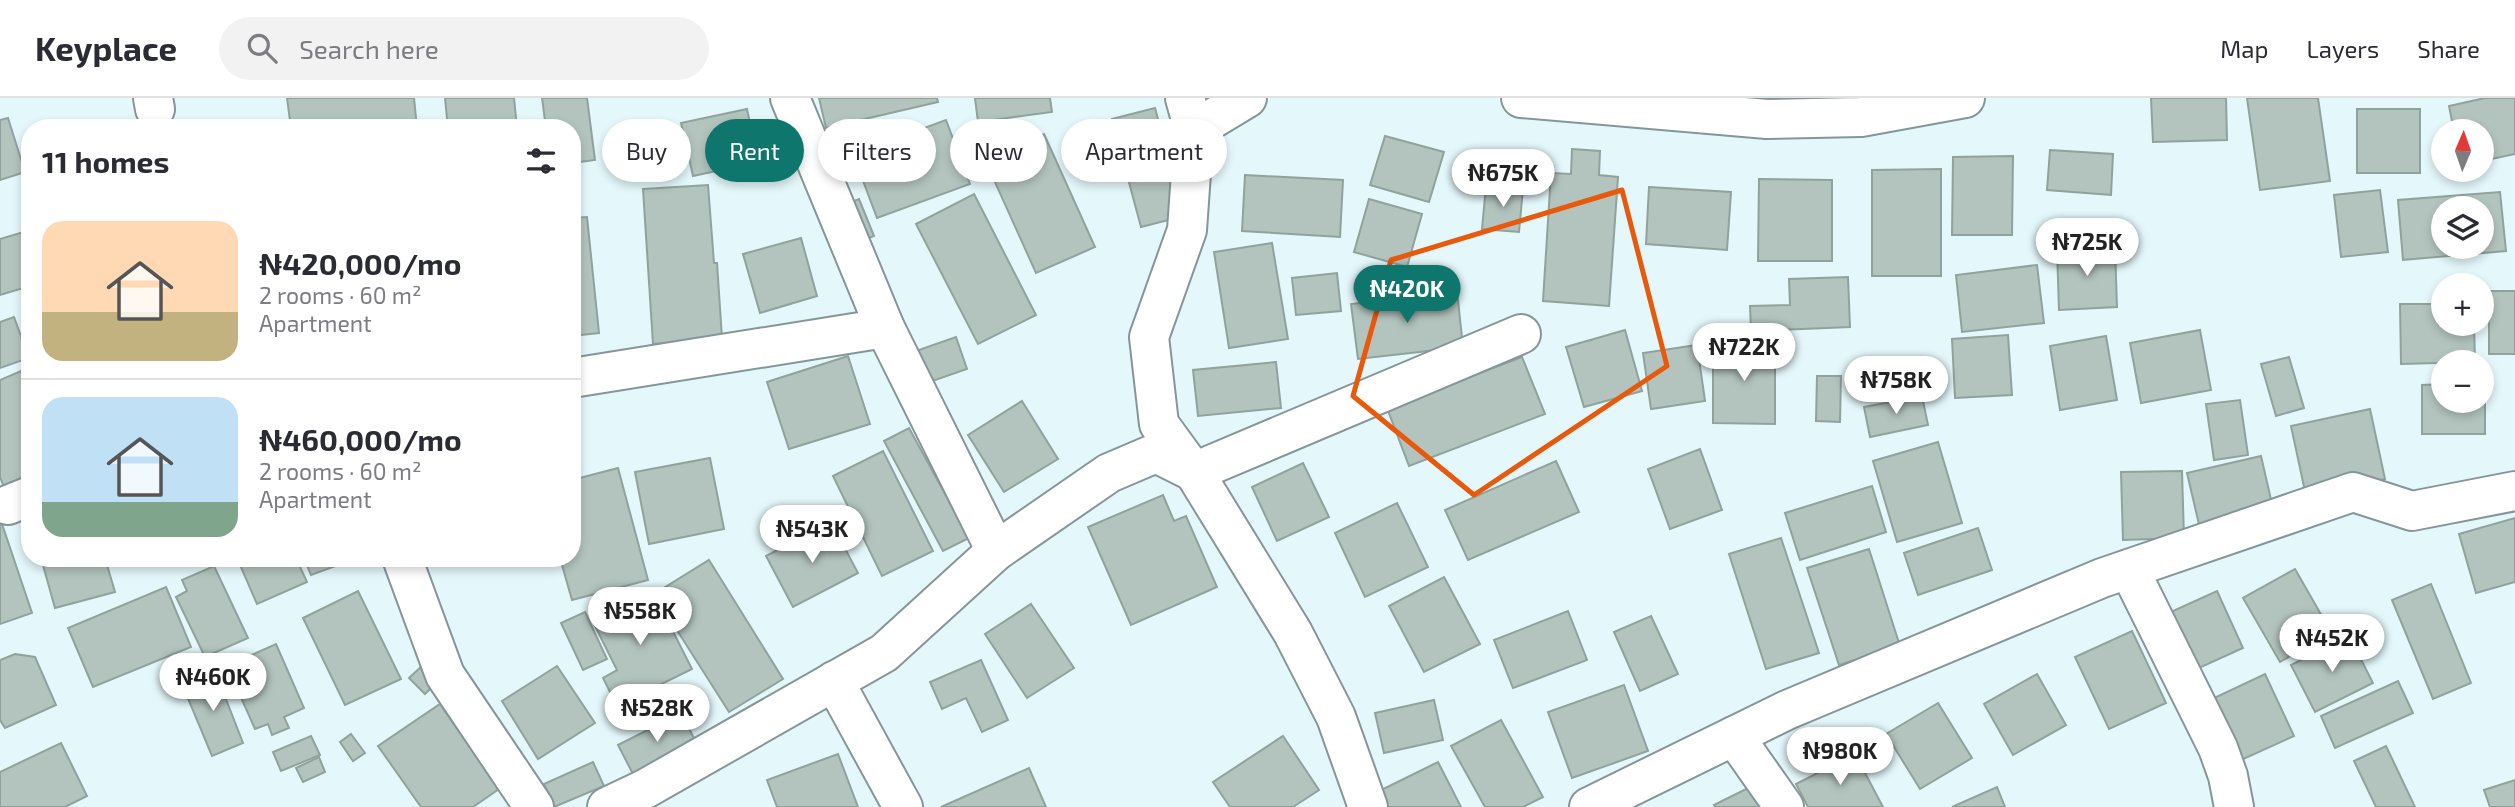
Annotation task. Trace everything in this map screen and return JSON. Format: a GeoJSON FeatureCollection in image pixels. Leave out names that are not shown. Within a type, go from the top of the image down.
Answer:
{"type":"FeatureCollection","features":[{"type":"Feature","properties":{"kind":"street"},"geometry":{"type":"LineString","coordinates":[[790,98],[885,328],[996,551]]}},
{"type":"Feature","properties":{"kind":"street"},"geometry":{"type":"LineString","coordinates":[[1247,98],[1189,114],[1187,230],[1149,337],[1159,424],[1194,472],[1293,633],[1336,718],[1368,807]]}},
{"type":"Feature","properties":{"kind":"street"},"geometry":{"type":"LineString","coordinates":[[1521,98],[1767,119],[1965,98]]}},
{"type":"Feature","properties":{"kind":"street"},"geometry":{"type":"LineString","coordinates":[[581,377],[885,328]]}},
{"type":"Feature","properties":{"kind":"street"},"geometry":{"type":"LineString","coordinates":[[607,807],[649,798],[834,681],[884,653],[996,551],[1109,473],[1132,461],[1156,453],[1194,472],[1521,334]]}},
{"type":"Feature","properties":{"kind":"street"},"geometry":{"type":"LineString","coordinates":[[1590,807],[1787,710],[2102,578],[2353,492],[2412,511],[2515,491]]}},
{"type":"Feature","properties":{"kind":"street"},"geometry":{"type":"LineString","coordinates":[[405,567],[445,675],[534,807]]}},
{"type":"Feature","properties":{"kind":"street"},"geometry":{"type":"LineString","coordinates":[[2129,569],[2218,748],[2228,776],[2234,807]]}},
{"type":"Feature","properties":{"kind":"street"},"geometry":{"type":"LineString","coordinates":[[834,681],[903,807]]}},
{"type":"Feature","properties":{"kind":"street"},"geometry":{"type":"LineString","coordinates":[[1734,736],[1784,807]]}},
{"type":"Feature","properties":{"kind":"highlighted area"},"geometry":{"type":"Polygon","coordinates":[[[1622,190],[1667,366],[1474,495],[1353,396],[1391,260],[1622,190]]]}},
{"type":"Feature","properties":{"kind":"building"},"geometry":{"type":"Polygon","coordinates":[[[287,98],[414,98],[416,119],[290,119],[287,98]]]}},
{"type":"Feature","properties":{"kind":"building"},"geometry":{"type":"Polygon","coordinates":[[[445,98],[514,98],[516,119],[447,119],[445,98]]]}},
{"type":"Feature","properties":{"kind":"building"},"geometry":{"type":"Polygon","coordinates":[[[542,98],[587,98],[595,160],[581,162],[581,119],[545,119],[542,98]]]}},
{"type":"Feature","properties":{"kind":"building"},"geometry":{"type":"Polygon","coordinates":[[[819,98],[937,98],[938,102],[865,119],[824,119],[819,98]]]}},
{"type":"Feature","properties":{"kind":"building"},"geometry":{"type":"Polygon","coordinates":[[[975,98],[1050,98],[1052,112],[1000,119],[978,119],[975,98]]]}},
{"type":"Feature","properties":{"kind":"building"},"geometry":{"type":"Polygon","coordinates":[[[2151,98],[2226,98],[2227,140],[2153,142],[2151,98]]]}},
{"type":"Feature","properties":{"kind":"building"},"geometry":{"type":"Polygon","coordinates":[[[2247,98],[2318,98],[2330,181],[2260,190],[2247,98]]]}},
{"type":"Feature","properties":{"kind":"building"},"geometry":{"type":"Polygon","coordinates":[[[2485,98],[2515,98],[2515,154],[2494,158],[2494,119],[2452,119],[2449,106],[2485,98]]]}},
{"type":"Feature","properties":{"kind":"building"},"geometry":{"type":"Polygon","coordinates":[[[1155,108],[1158,119],[1112,119],[1155,108]]]}},
{"type":"Feature","properties":{"kind":"building"},"geometry":{"type":"Polygon","coordinates":[[[747,109],[749,119],[705,119],[705,173],[693,176],[691,121],[747,109]]]}},
{"type":"Feature","properties":{"kind":"building"},"geometry":{"type":"Polygon","coordinates":[[[2357,109],[2420,109],[2420,173],[2357,173],[2357,109]]]}},
{"type":"Feature","properties":{"kind":"building"},"geometry":{"type":"Polygon","coordinates":[[[8,118],[21,159],[21,173],[0,180],[0,120],[8,118]]]}},
{"type":"Feature","properties":{"kind":"building"},"geometry":{"type":"Polygon","coordinates":[[[946,120],[950,131],[950,182],[970,184],[877,218],[864,182],[936,182],[936,124],[946,120]]]}},
{"type":"Feature","properties":{"kind":"building"},"geometry":{"type":"Polygon","coordinates":[[[1385,136],[1444,152],[1429,202],[1370,185],[1385,136]]]}},
{"type":"Feature","properties":{"kind":"building"},"geometry":{"type":"Polygon","coordinates":[[[1047,141],[1061,172],[1061,182],[1066,182],[1095,247],[1036,273],[995,182],[1047,182],[1047,141]]]}},
{"type":"Feature","properties":{"kind":"building"},"geometry":{"type":"Polygon","coordinates":[[[1572,149],[1600,151],[1599,175],[1618,177],[1609,306],[1543,301],[1551,173],[1571,174],[1572,149]]]}},
{"type":"Feature","properties":{"kind":"building"},"geometry":{"type":"Polygon","coordinates":[[[2050,150],[2113,154],[2111,195],[2047,190],[2050,150]]]}},
{"type":"Feature","properties":{"kind":"building"},"geometry":{"type":"Polygon","coordinates":[[[2013,156],[2012,235],[1952,235],[1953,157],[2013,156]]]}},
{"type":"Feature","properties":{"kind":"building"},"geometry":{"type":"Polygon","coordinates":[[[1941,169],[1941,276],[1872,276],[1872,170],[1941,169]]]}},
{"type":"Feature","properties":{"kind":"building"},"geometry":{"type":"Polygon","coordinates":[[[1245,175],[1343,180],[1340,237],[1242,231],[1245,175]]]}},
{"type":"Feature","properties":{"kind":"building"},"geometry":{"type":"Polygon","coordinates":[[[1759,179],[1832,180],[1832,261],[1758,261],[1759,179]]]}},
{"type":"Feature","properties":{"kind":"building"},"geometry":{"type":"Polygon","coordinates":[[[1129,182],[1175,182],[1184,216],[1141,227],[1129,182]]]}},
{"type":"Feature","properties":{"kind":"building"},"geometry":{"type":"Polygon","coordinates":[[[708,185],[722,338],[653,344],[643,189],[708,185]]]}},
{"type":"Feature","properties":{"kind":"building"},"geometry":{"type":"Polygon","coordinates":[[[1486,186],[1523,189],[1519,232],[1482,229],[1486,186]]]}},
{"type":"Feature","properties":{"kind":"building"},"geometry":{"type":"Polygon","coordinates":[[[1649,187],[1731,192],[1727,250],[1646,244],[1649,187]]]}},
{"type":"Feature","properties":{"kind":"building"},"geometry":{"type":"Polygon","coordinates":[[[2380,190],[2388,252],[2341,257],[2334,195],[2380,190]]]}},
{"type":"Feature","properties":{"kind":"building"},"geometry":{"type":"Polygon","coordinates":[[[2500,192],[2506,251],[2494,252],[2494,196],[2449,196],[2500,192]]]}},
{"type":"Feature","properties":{"kind":"building"},"geometry":{"type":"Polygon","coordinates":[[[974,194],[1036,315],[978,344],[916,224],[974,194]]]}},
{"type":"Feature","properties":{"kind":"building"},"geometry":{"type":"Polygon","coordinates":[[[2431,197],[2431,258],[2403,260],[2398,200],[2431,197]]]}},
{"type":"Feature","properties":{"kind":"building"},"geometry":{"type":"Polygon","coordinates":[[[859,199],[874,236],[851,245],[836,208],[859,199]]]}},
{"type":"Feature","properties":{"kind":"building"},"geometry":{"type":"Polygon","coordinates":[[[1369,199],[1422,214],[1407,267],[1354,252],[1369,199]]]}},
{"type":"Feature","properties":{"kind":"building"},"geometry":{"type":"Polygon","coordinates":[[[581,217],[587,217],[599,333],[581,335],[581,217]]]}},
{"type":"Feature","properties":{"kind":"building"},"geometry":{"type":"Polygon","coordinates":[[[21,233],[21,289],[0,295],[0,239],[21,233]]]}},
{"type":"Feature","properties":{"kind":"building"},"geometry":{"type":"Polygon","coordinates":[[[801,238],[817,296],[760,313],[743,254],[801,238]]]}},
{"type":"Feature","properties":{"kind":"building"},"geometry":{"type":"Polygon","coordinates":[[[1272,243],[1288,339],[1229,348],[1214,252],[1272,243]]]}},
{"type":"Feature","properties":{"kind":"building"},"geometry":{"type":"Polygon","coordinates":[[[2115,247],[2117,307],[2059,310],[2057,249],[2115,247]]]}},
{"type":"Feature","properties":{"kind":"building"},"geometry":{"type":"Polygon","coordinates":[[[2037,265],[2044,323],[1962,332],[1956,275],[2037,265]]]}},
{"type":"Feature","properties":{"kind":"building"},"geometry":{"type":"Polygon","coordinates":[[[1337,273],[1341,311],[1296,315],[1292,278],[1337,273]]]}},
{"type":"Feature","properties":{"kind":"building"},"geometry":{"type":"Polygon","coordinates":[[[1848,277],[1850,327],[1751,331],[1750,306],[1790,305],[1789,279],[1848,277]]]}},
{"type":"Feature","properties":{"kind":"building"},"geometry":{"type":"Polygon","coordinates":[[[1457,291],[1463,347],[1358,359],[1351,304],[1457,291]]]}},
{"type":"Feature","properties":{"kind":"building"},"geometry":{"type":"Polygon","coordinates":[[[2494,291],[2515,291],[2515,354],[2494,354],[2494,350],[2489,350],[2489,336],[2494,336],[2494,291]]]}},
{"type":"Feature","properties":{"kind":"building"},"geometry":{"type":"Polygon","coordinates":[[[2400,304],[2431,304],[2431,336],[2474,336],[2475,350],[2431,350],[2431,363],[2401,364],[2400,304]]]}},
{"type":"Feature","properties":{"kind":"building"},"geometry":{"type":"Polygon","coordinates":[[[14,317],[21,336],[21,361],[0,368],[0,322],[14,317]]]}},
{"type":"Feature","properties":{"kind":"building"},"geometry":{"type":"Polygon","coordinates":[[[1625,330],[1642,391],[1584,407],[1566,347],[1625,330]]]}},
{"type":"Feature","properties":{"kind":"building"},"geometry":{"type":"Polygon","coordinates":[[[2200,330],[2211,390],[2141,403],[2130,343],[2200,330]]]}},
{"type":"Feature","properties":{"kind":"building"},"geometry":{"type":"Polygon","coordinates":[[[2008,335],[2012,395],[1955,398],[1952,339],[2008,335]]]}},
{"type":"Feature","properties":{"kind":"building"},"geometry":{"type":"Polygon","coordinates":[[[2106,336],[2117,400],[2060,410],[2050,346],[2106,336]]]}},
{"type":"Feature","properties":{"kind":"building"},"geometry":{"type":"Polygon","coordinates":[[[956,337],[967,369],[921,385],[910,353],[956,337]]]}},
{"type":"Feature","properties":{"kind":"building"},"geometry":{"type":"Polygon","coordinates":[[[1713,342],[1775,342],[1775,424],[1713,423],[1713,342]]]}},
{"type":"Feature","properties":{"kind":"building"},"geometry":{"type":"Polygon","coordinates":[[[1697,345],[1705,401],[1651,409],[1643,353],[1697,345]]]}},
{"type":"Feature","properties":{"kind":"building"},"geometry":{"type":"Polygon","coordinates":[[[848,356],[870,424],[789,449],[767,382],[848,356]]]}},
{"type":"Feature","properties":{"kind":"building"},"geometry":{"type":"Polygon","coordinates":[[[1522,357],[1545,414],[1409,466],[1387,408],[1522,357]]]}},
{"type":"Feature","properties":{"kind":"building"},"geometry":{"type":"Polygon","coordinates":[[[2289,357],[2304,408],[2276,416],[2261,364],[2289,357]]]}},
{"type":"Feature","properties":{"kind":"building"},"geometry":{"type":"Polygon","coordinates":[[[1276,362],[1281,408],[1198,416],[1193,370],[1276,362]]]}},
{"type":"Feature","properties":{"kind":"building"},"geometry":{"type":"Polygon","coordinates":[[[21,371],[21,487],[6,493],[0,477],[0,380],[21,371]]]}},
{"type":"Feature","properties":{"kind":"building"},"geometry":{"type":"Polygon","coordinates":[[[1817,376],[1841,376],[1840,422],[1816,421],[1817,376]]]}},
{"type":"Feature","properties":{"kind":"building"},"geometry":{"type":"Polygon","coordinates":[[[2422,385],[2431,385],[2431,413],[2485,413],[2485,434],[2422,434],[2422,385]]]}},
{"type":"Feature","properties":{"kind":"building"},"geometry":{"type":"Polygon","coordinates":[[[1922,396],[1928,425],[1870,437],[1864,407],[1922,396]]]}},
{"type":"Feature","properties":{"kind":"building"},"geometry":{"type":"Polygon","coordinates":[[[2240,400],[2248,455],[2214,460],[2206,404],[2240,400]]]}},
{"type":"Feature","properties":{"kind":"building"},"geometry":{"type":"Polygon","coordinates":[[[1022,401],[1058,459],[1004,492],[968,435],[1022,401]]]}},
{"type":"Feature","properties":{"kind":"building"},"geometry":{"type":"Polygon","coordinates":[[[2370,409],[2385,479],[2306,496],[2291,426],[2370,409]]]}},
{"type":"Feature","properties":{"kind":"building"},"geometry":{"type":"Polygon","coordinates":[[[909,428],[969,538],[943,551],[884,441],[909,428]]]}},
{"type":"Feature","properties":{"kind":"building"},"geometry":{"type":"Polygon","coordinates":[[[1938,442],[1962,523],[1897,542],[1873,461],[1938,442]]]}},
{"type":"Feature","properties":{"kind":"building"},"geometry":{"type":"Polygon","coordinates":[[[1700,449],[1722,510],[1670,529],[1648,469],[1700,449]]]}},
{"type":"Feature","properties":{"kind":"building"},"geometry":{"type":"Polygon","coordinates":[[[883,451],[933,551],[882,576],[833,476],[883,451]]]}},
{"type":"Feature","properties":{"kind":"building"},"geometry":{"type":"Polygon","coordinates":[[[2261,456],[2275,517],[2201,533],[2187,473],[2261,456]]]}},
{"type":"Feature","properties":{"kind":"building"},"geometry":{"type":"Polygon","coordinates":[[[710,458],[724,529],[649,544],[635,472],[710,458]]]}},
{"type":"Feature","properties":{"kind":"building"},"geometry":{"type":"Polygon","coordinates":[[[1556,461],[1579,512],[1468,560],[1445,510],[1556,461]]]}},
{"type":"Feature","properties":{"kind":"building"},"geometry":{"type":"Polygon","coordinates":[[[1303,463],[1329,517],[1277,541],[1252,487],[1303,463]]]}},
{"type":"Feature","properties":{"kind":"building"},"geometry":{"type":"Polygon","coordinates":[[[618,468],[648,580],[572,600],[563,567],[581,567],[581,478],[618,468]]]}},
{"type":"Feature","properties":{"kind":"building"},"geometry":{"type":"Polygon","coordinates":[[[2182,471],[2184,538],[2123,540],[2121,472],[2182,471]]]}},
{"type":"Feature","properties":{"kind":"building"},"geometry":{"type":"Polygon","coordinates":[[[1872,486],[1886,532],[1800,560],[1785,513],[1872,486]]]}},
{"type":"Feature","properties":{"kind":"building"},"geometry":{"type":"Polygon","coordinates":[[[1163,495],[1174,521],[1186,516],[1217,587],[1131,625],[1088,527],[1163,495]]]}},
{"type":"Feature","properties":{"kind":"building"},"geometry":{"type":"Polygon","coordinates":[[[1397,503],[1428,567],[1365,597],[1335,533],[1397,503]]]}},
{"type":"Feature","properties":{"kind":"building"},"geometry":{"type":"Polygon","coordinates":[[[0,518],[32,613],[0,624],[0,518]]]}},
{"type":"Feature","properties":{"kind":"building"},"geometry":{"type":"Polygon","coordinates":[[[2515,518],[2515,582],[2476,593],[2459,534],[2515,518]]]}},
{"type":"Feature","properties":{"kind":"building"},"geometry":{"type":"Polygon","coordinates":[[[831,522],[858,573],[793,607],[766,556],[831,522]]]}},
{"type":"Feature","properties":{"kind":"building"},"geometry":{"type":"Polygon","coordinates":[[[1978,528],[1992,570],[1918,595],[1904,553],[1978,528]]]}},
{"type":"Feature","properties":{"kind":"building"},"geometry":{"type":"Polygon","coordinates":[[[1781,538],[1819,653],[1766,669],[1729,554],[1781,538]]]}},
{"type":"Feature","properties":{"kind":"building"},"geometry":{"type":"Polygon","coordinates":[[[1869,549],[1900,646],[1839,665],[1807,568],[1869,549]]]}},
{"type":"Feature","properties":{"kind":"building"},"geometry":{"type":"Polygon","coordinates":[[[709,560],[783,679],[729,712],[654,594],[709,560]]]}},
{"type":"Feature","properties":{"kind":"building"},"geometry":{"type":"Polygon","coordinates":[[[44,567],[108,567],[115,592],[55,608],[44,567]]]}},
{"type":"Feature","properties":{"kind":"building"},"geometry":{"type":"Polygon","coordinates":[[[214,567],[248,638],[205,657],[176,597],[187,591],[182,580],[214,567]]]}},
{"type":"Feature","properties":{"kind":"building"},"geometry":{"type":"Polygon","coordinates":[[[241,567],[300,567],[307,582],[257,604],[241,567]]]}},
{"type":"Feature","properties":{"kind":"building"},"geometry":{"type":"Polygon","coordinates":[[[308,567],[333,567],[311,575],[308,567]]]}},
{"type":"Feature","properties":{"kind":"building"},"geometry":{"type":"Polygon","coordinates":[[[2295,569],[2331,632],[2280,662],[2243,598],[2295,569]]]}},
{"type":"Feature","properties":{"kind":"building"},"geometry":{"type":"Polygon","coordinates":[[[1444,577],[1480,644],[1424,672],[1389,606],[1444,577]]]}},
{"type":"Feature","properties":{"kind":"building"},"geometry":{"type":"Polygon","coordinates":[[[2431,584],[2471,683],[2433,699],[2392,600],[2431,584]]]}},
{"type":"Feature","properties":{"kind":"building"},"geometry":{"type":"Polygon","coordinates":[[[166,587],[191,647],[93,687],[68,628],[166,587]]]}},
{"type":"Feature","properties":{"kind":"building"},"geometry":{"type":"Polygon","coordinates":[[[651,588],[692,669],[617,706],[603,678],[617,670],[591,618],[651,588]]]}},
{"type":"Feature","properties":{"kind":"building"},"geometry":{"type":"Polygon","coordinates":[[[358,591],[401,679],[345,705],[303,618],[358,591]]]}},
{"type":"Feature","properties":{"kind":"building"},"geometry":{"type":"Polygon","coordinates":[[[2217,591],[2243,648],[2188,673],[2162,616],[2217,591]]]}},
{"type":"Feature","properties":{"kind":"building"},"geometry":{"type":"Polygon","coordinates":[[[1031,604],[1074,668],[1027,698],[985,634],[1031,604]]]}},
{"type":"Feature","properties":{"kind":"building"},"geometry":{"type":"Polygon","coordinates":[[[1568,611],[1587,660],[1513,688],[1494,640],[1568,611]]]}},
{"type":"Feature","properties":{"kind":"building"},"geometry":{"type":"Polygon","coordinates":[[[585,612],[607,659],[583,670],[561,623],[585,612]]]}},
{"type":"Feature","properties":{"kind":"building"},"geometry":{"type":"Polygon","coordinates":[[[1651,616],[1678,674],[1640,691],[1614,632],[1651,616]]]}},
{"type":"Feature","properties":{"kind":"building"},"geometry":{"type":"Polygon","coordinates":[[[2132,631],[2166,703],[2109,729],[2075,657],[2132,631]]]}},
{"type":"Feature","properties":{"kind":"building"},"geometry":{"type":"Polygon","coordinates":[[[2349,636],[2373,683],[2315,712],[2291,665],[2349,636]]]}},
{"type":"Feature","properties":{"kind":"building"},"geometry":{"type":"Polygon","coordinates":[[[276,644],[304,708],[284,717],[289,728],[272,735],[268,724],[255,729],[227,666],[276,644]]]}},
{"type":"Feature","properties":{"kind":"building"},"geometry":{"type":"Polygon","coordinates":[[[15,654],[35,657],[56,705],[5,728],[0,720],[0,660],[15,654]]]}},
{"type":"Feature","properties":{"kind":"building"},"geometry":{"type":"Polygon","coordinates":[[[981,660],[1008,720],[982,732],[966,698],[942,709],[930,682],[981,660]]]}},
{"type":"Feature","properties":{"kind":"building"},"geometry":{"type":"Polygon","coordinates":[[[423,665],[438,681],[425,694],[409,678],[423,665]]]}},
{"type":"Feature","properties":{"kind":"building"},"geometry":{"type":"Polygon","coordinates":[[[557,666],[595,723],[538,759],[502,701],[557,666]]]}},
{"type":"Feature","properties":{"kind":"building"},"geometry":{"type":"Polygon","coordinates":[[[215,671],[243,743],[212,756],[182,684],[215,671]]]}},
{"type":"Feature","properties":{"kind":"building"},"geometry":{"type":"Polygon","coordinates":[[[2037,674],[2066,725],[2013,755],[1984,704],[2037,674]]]}},
{"type":"Feature","properties":{"kind":"building"},"geometry":{"type":"Polygon","coordinates":[[[2265,674],[2294,736],[2239,761],[2210,700],[2265,674]]]}},
{"type":"Feature","properties":{"kind":"building"},"geometry":{"type":"Polygon","coordinates":[[[2398,681],[2413,713],[2335,748],[2321,716],[2398,681]]]}},
{"type":"Feature","properties":{"kind":"building"},"geometry":{"type":"Polygon","coordinates":[[[1624,685],[1648,751],[1572,778],[1548,712],[1624,685]]]}},
{"type":"Feature","properties":{"kind":"building"},"geometry":{"type":"Polygon","coordinates":[[[1434,700],[1443,740],[1384,753],[1375,713],[1434,700]]]}},
{"type":"Feature","properties":{"kind":"building"},"geometry":{"type":"Polygon","coordinates":[[[1938,703],[1972,758],[1920,789],[1886,734],[1938,703]]]}},
{"type":"Feature","properties":{"kind":"building"},"geometry":{"type":"Polygon","coordinates":[[[440,704],[499,789],[473,807],[421,807],[378,746],[440,704]]]}},
{"type":"Feature","properties":{"kind":"building"},"geometry":{"type":"Polygon","coordinates":[[[681,713],[696,742],[633,774],[618,745],[681,713]]]}},
{"type":"Feature","properties":{"kind":"building"},"geometry":{"type":"Polygon","coordinates":[[[1501,720],[1543,797],[1523,807],[1485,807],[1451,746],[1501,720]]]}},
{"type":"Feature","properties":{"kind":"building"},"geometry":{"type":"Polygon","coordinates":[[[351,734],[365,753],[353,761],[340,742],[351,734]]]}},
{"type":"Feature","properties":{"kind":"building"},"geometry":{"type":"Polygon","coordinates":[[[311,736],[320,755],[281,771],[273,752],[311,736]]]}},
{"type":"Feature","properties":{"kind":"building"},"geometry":{"type":"Polygon","coordinates":[[[1283,736],[1319,790],[1293,807],[1230,807],[1213,782],[1283,736]]]}},
{"type":"Feature","properties":{"kind":"building"},"geometry":{"type":"Polygon","coordinates":[[[61,743],[87,796],[65,807],[0,807],[0,772],[61,743]]]}},
{"type":"Feature","properties":{"kind":"building"},"geometry":{"type":"Polygon","coordinates":[[[2386,746],[2415,807],[2376,807],[2354,761],[2386,746]]]}},
{"type":"Feature","properties":{"kind":"building"},"geometry":{"type":"Polygon","coordinates":[[[838,754],[858,807],[777,807],[767,780],[838,754]]]}},
{"type":"Feature","properties":{"kind":"building"},"geometry":{"type":"Polygon","coordinates":[[[1855,754],[1883,807],[1808,807],[1796,784],[1855,754]]]}},
{"type":"Feature","properties":{"kind":"building"},"geometry":{"type":"Polygon","coordinates":[[[319,757],[325,772],[303,782],[296,768],[319,757]]]}},
{"type":"Feature","properties":{"kind":"building"},"geometry":{"type":"Polygon","coordinates":[[[593,762],[604,786],[554,807],[544,784],[593,762]]]}},
{"type":"Feature","properties":{"kind":"building"},"geometry":{"type":"Polygon","coordinates":[[[1438,762],[1461,807],[1372,807],[1367,797],[1438,762]]]}},
{"type":"Feature","properties":{"kind":"building"},"geometry":{"type":"Polygon","coordinates":[[[1029,768],[1046,807],[941,807],[1029,768]]]}},
{"type":"Feature","properties":{"kind":"building"},"geometry":{"type":"Polygon","coordinates":[[[2515,780],[2515,807],[2490,807],[2484,790],[2515,780]]]}},
{"type":"Feature","properties":{"kind":"building"},"geometry":{"type":"Polygon","coordinates":[[[1762,781],[1775,807],[1715,807],[1714,805],[1762,781]]]}},
{"type":"Feature","properties":{"kind":"building"},"geometry":{"type":"Polygon","coordinates":[[[1997,787],[2005,807],[1952,807],[1997,787]]]}}]}
